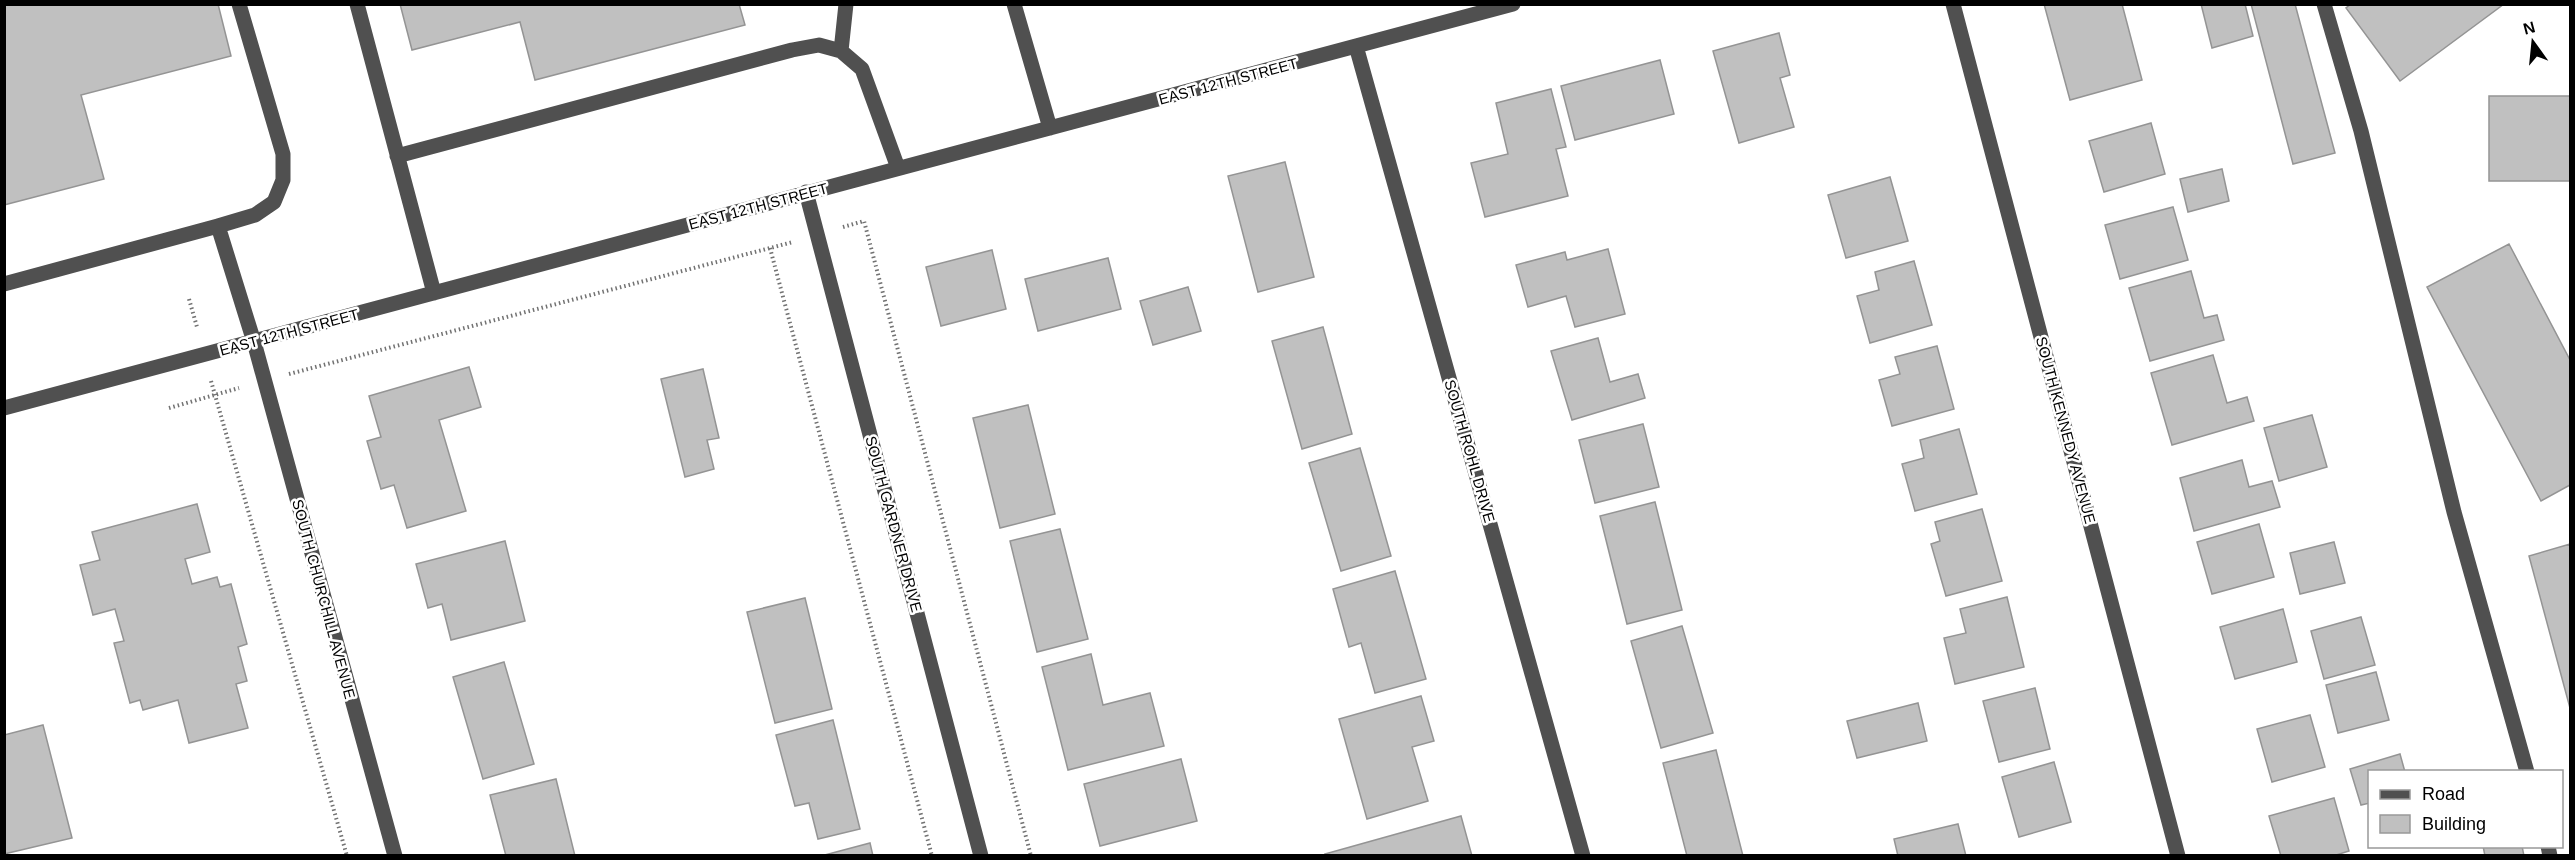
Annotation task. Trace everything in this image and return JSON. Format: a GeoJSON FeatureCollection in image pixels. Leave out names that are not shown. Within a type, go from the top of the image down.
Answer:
{"type":"FeatureCollection","features":[{"type":"Feature","properties":{"kind":"street"},"geometry":{"type":"LineString","coordinates":[[4,284],[255,215],[274,202],[283,180],[282,154],[239,4]]}},
{"type":"Feature","properties":{"kind":"street"},"geometry":{"type":"LineString","coordinates":[[357,4],[434,293]]}},
{"type":"Feature","properties":{"kind":"street"},"geometry":{"type":"LineString","coordinates":[[841,51],[846,4]]}},
{"type":"Feature","properties":{"kind":"street"},"geometry":{"type":"LineString","coordinates":[[1014,4],[1050,128]]}},
{"type":"Feature","properties":{"kind":"street","name":"SOUTH KENNEDY AVENUE"},"geometry":{"type":"LineString","coordinates":[[1953,4],[2178,855]]}},
{"type":"Feature","properties":{"kind":"street"},"geometry":{"type":"LineString","coordinates":[[2324,4],[2361,131],[2454,512],[2527,770]]}},
{"type":"Feature","properties":{"kind":"street","name":"EAST 12TH STREET"},"geometry":{"type":"LineString","coordinates":[[4,408],[1503,6]]}},
{"type":"Feature","properties":{"kind":"street"},"geometry":{"type":"LineString","coordinates":[[398,156],[792,50],[819,45],[841,51],[862,69],[898,168]]}},
{"type":"Feature","properties":{"kind":"street","name":"SOUTH ROHL DRIVE"},"geometry":{"type":"LineString","coordinates":[[1356,46],[1583,855]]}},
{"type":"Feature","properties":{"kind":"street","name":"SOUTH GARDNER DRIVE"},"geometry":{"type":"LineString","coordinates":[[806,192],[981,855]]}},
{"type":"Feature","properties":{"kind":"street","name":"SOUTH CHURCHILL AVENUE"},"geometry":{"type":"LineString","coordinates":[[218,226],[254,342],[394,855]]}},
{"type":"Feature","properties":{"kind":"path"},"geometry":{"type":"LineString","coordinates":[[169,408],[864,221],[1031,855]]}},
{"type":"Feature","properties":{"kind":"path"},"geometry":{"type":"LineString","coordinates":[[770,248],[932,855]]}},
{"type":"Feature","properties":{"kind":"path"},"geometry":{"type":"LineString","coordinates":[[215,396],[347,855]]}},
{"type":"Feature","properties":{"kind":"building"},"geometry":{"type":"Polygon","coordinates":[[[4,4],[218,4],[231,56],[81,95],[104,179],[4,205],[4,4]]]}},
{"type":"Feature","properties":{"kind":"building"},"geometry":{"type":"Polygon","coordinates":[[[400,4],[739,4],[745,25],[535,80],[520,22],[412,50],[400,4]]]}},
{"type":"Feature","properties":{"kind":"building"},"geometry":{"type":"Polygon","coordinates":[[[2044,4],[2122,4],[2142,80],[2070,100],[2044,4]]]}},
{"type":"Feature","properties":{"kind":"building"},"geometry":{"type":"Polygon","coordinates":[[[2201,4],[2245,4],[2253,36],[2212,48],[2201,4]]]}},
{"type":"Feature","properties":{"kind":"building"},"geometry":{"type":"Polygon","coordinates":[[[2251,4],[2295,4],[2335,153],[2293,164],[2251,4]]]}},
{"type":"Feature","properties":{"kind":"building"},"geometry":{"type":"Polygon","coordinates":[[[2351,4],[2504,4],[2400,81],[2346,8],[2351,4]]]}},
{"type":"Feature","properties":{"kind":"building"},"geometry":{"type":"Polygon","coordinates":[[[1779,33],[1790,75],[1780,78],[1794,127],[1739,143],[1713,51],[1779,33]]]}},
{"type":"Feature","properties":{"kind":"building"},"geometry":{"type":"Polygon","coordinates":[[[1660,60],[1674,114],[1575,140],[1561,86],[1660,60]]]}},
{"type":"Feature","properties":{"kind":"building"},"geometry":{"type":"Polygon","coordinates":[[[1551,89],[1566,147],[1556,149],[1568,196],[1485,217],[1471,163],[1508,154],[1496,103],[1551,89]]]}},
{"type":"Feature","properties":{"kind":"building"},"geometry":{"type":"Polygon","coordinates":[[[2489,96],[2570,96],[2570,181],[2489,181],[2489,96]]]}},
{"type":"Feature","properties":{"kind":"building"},"geometry":{"type":"Polygon","coordinates":[[[2151,123],[2165,174],[2104,192],[2089,141],[2151,123]]]}},
{"type":"Feature","properties":{"kind":"building"},"geometry":{"type":"Polygon","coordinates":[[[1285,162],[1314,277],[1258,292],[1228,176],[1285,162]]]}},
{"type":"Feature","properties":{"kind":"building"},"geometry":{"type":"Polygon","coordinates":[[[2222,169],[2229,201],[2188,212],[2180,179],[2222,169]]]}},
{"type":"Feature","properties":{"kind":"building"},"geometry":{"type":"Polygon","coordinates":[[[1890,177],[1908,241],[1846,258],[1828,195],[1890,177]]]}},
{"type":"Feature","properties":{"kind":"building"},"geometry":{"type":"Polygon","coordinates":[[[2173,207],[2188,260],[2120,279],[2105,225],[2173,207]]]}},
{"type":"Feature","properties":{"kind":"building"},"geometry":{"type":"Polygon","coordinates":[[[2509,244],[2570,360],[2570,485],[2541,501],[2427,287],[2509,244]]]}},
{"type":"Feature","properties":{"kind":"building"},"geometry":{"type":"Polygon","coordinates":[[[1608,249],[1625,314],[1575,327],[1566,296],[1528,307],[1516,265],[1565,252],[1567,260],[1608,249]]]}},
{"type":"Feature","properties":{"kind":"building"},"geometry":{"type":"Polygon","coordinates":[[[992,250],[1006,309],[941,326],[926,267],[992,250]]]}},
{"type":"Feature","properties":{"kind":"building"},"geometry":{"type":"Polygon","coordinates":[[[1108,258],[1121,309],[1038,331],[1025,279],[1108,258]]]}},
{"type":"Feature","properties":{"kind":"building"},"geometry":{"type":"Polygon","coordinates":[[[1914,261],[1932,325],[1870,343],[1857,296],[1879,290],[1875,272],[1914,261]]]}},
{"type":"Feature","properties":{"kind":"building"},"geometry":{"type":"Polygon","coordinates":[[[2191,271],[2204,318],[2217,315],[2224,340],[2150,361],[2129,288],[2191,271]]]}},
{"type":"Feature","properties":{"kind":"building"},"geometry":{"type":"Polygon","coordinates":[[[1188,287],[1201,331],[1153,345],[1140,301],[1188,287]]]}},
{"type":"Feature","properties":{"kind":"building"},"geometry":{"type":"Polygon","coordinates":[[[1323,327],[1352,434],[1302,449],[1272,341],[1323,327]]]}},
{"type":"Feature","properties":{"kind":"building"},"geometry":{"type":"Polygon","coordinates":[[[1598,338],[1610,382],[1638,374],[1645,398],[1572,420],[1551,351],[1598,338]]]}},
{"type":"Feature","properties":{"kind":"building"},"geometry":{"type":"Polygon","coordinates":[[[1937,346],[1954,409],[1892,426],[1879,380],[1900,374],[1895,357],[1937,346]]]}},
{"type":"Feature","properties":{"kind":"building"},"geometry":{"type":"Polygon","coordinates":[[[2213,355],[2227,403],[2247,397],[2254,421],[2172,445],[2151,373],[2213,355]]]}},
{"type":"Feature","properties":{"kind":"building"},"geometry":{"type":"Polygon","coordinates":[[[469,367],[481,407],[439,420],[466,511],[407,528],[394,485],[381,489],[367,441],[381,437],[369,396],[469,367]]]}},
{"type":"Feature","properties":{"kind":"building"},"geometry":{"type":"Polygon","coordinates":[[[703,369],[719,438],[707,440],[714,469],[685,477],[661,379],[703,369]]]}},
{"type":"Feature","properties":{"kind":"building"},"geometry":{"type":"Polygon","coordinates":[[[1028,405],[1055,514],[1000,528],[973,418],[1028,405]]]}},
{"type":"Feature","properties":{"kind":"building"},"geometry":{"type":"Polygon","coordinates":[[[2312,415],[2327,467],[2279,481],[2264,428],[2312,415]]]}},
{"type":"Feature","properties":{"kind":"building"},"geometry":{"type":"Polygon","coordinates":[[[1643,424],[1659,487],[1595,503],[1579,440],[1643,424]]]}},
{"type":"Feature","properties":{"kind":"building"},"geometry":{"type":"Polygon","coordinates":[[[1959,429],[1977,494],[1915,511],[1902,464],[1924,458],[1920,440],[1959,429]]]}},
{"type":"Feature","properties":{"kind":"building"},"geometry":{"type":"Polygon","coordinates":[[[1360,448],[1391,556],[1341,571],[1309,463],[1360,448]]]}},
{"type":"Feature","properties":{"kind":"building"},"geometry":{"type":"Polygon","coordinates":[[[2242,460],[2249,487],[2272,481],[2280,507],[2194,531],[2180,478],[2242,460]]]}},
{"type":"Feature","properties":{"kind":"building"},"geometry":{"type":"Polygon","coordinates":[[[1655,502],[1682,610],[1627,624],[1600,516],[1655,502]]]}},
{"type":"Feature","properties":{"kind":"building"},"geometry":{"type":"Polygon","coordinates":[[[197,504],[210,552],[185,559],[192,584],[217,577],[220,587],[231,584],[247,644],[238,647],[247,681],[236,684],[248,728],[189,743],[178,700],[143,710],[140,700],[130,703],[114,643],[124,641],[115,609],[93,615],[80,565],[100,560],[92,532],[197,504]]]}},
{"type":"Feature","properties":{"kind":"building"},"geometry":{"type":"Polygon","coordinates":[[[1982,509],[2002,581],[1946,596],[1931,544],[1940,541],[1935,522],[1982,509]]]}},
{"type":"Feature","properties":{"kind":"building"},"geometry":{"type":"Polygon","coordinates":[[[2259,524],[2274,577],[2212,594],[2197,542],[2259,524]]]}},
{"type":"Feature","properties":{"kind":"building"},"geometry":{"type":"Polygon","coordinates":[[[1060,529],[1088,639],[1037,652],[1010,541],[1060,529]]]}},
{"type":"Feature","properties":{"kind":"building"},"geometry":{"type":"Polygon","coordinates":[[[505,541],[525,621],[451,640],[442,604],[428,608],[416,564],[505,541]]]}},
{"type":"Feature","properties":{"kind":"building"},"geometry":{"type":"Polygon","coordinates":[[[2334,542],[2345,583],[2300,594],[2290,553],[2334,542]]]}},
{"type":"Feature","properties":{"kind":"building"},"geometry":{"type":"Polygon","coordinates":[[[2570,544],[2570,708],[2529,556],[2570,544]]]}},
{"type":"Feature","properties":{"kind":"building"},"geometry":{"type":"Polygon","coordinates":[[[1395,571],[1426,679],[1375,693],[1361,643],[1349,647],[1333,589],[1395,571]]]}},
{"type":"Feature","properties":{"kind":"building"},"geometry":{"type":"Polygon","coordinates":[[[2007,597],[2024,667],[1955,684],[1944,638],[1966,633],[1960,609],[2007,597]]]}},
{"type":"Feature","properties":{"kind":"building"},"geometry":{"type":"Polygon","coordinates":[[[805,598],[832,709],[775,723],[747,612],[805,598]]]}},
{"type":"Feature","properties":{"kind":"building"},"geometry":{"type":"Polygon","coordinates":[[[2283,609],[2297,662],[2235,679],[2220,627],[2283,609]]]}},
{"type":"Feature","properties":{"kind":"building"},"geometry":{"type":"Polygon","coordinates":[[[2361,617],[2375,665],[2324,679],[2311,631],[2361,617]]]}},
{"type":"Feature","properties":{"kind":"building"},"geometry":{"type":"Polygon","coordinates":[[[1682,626],[1713,733],[1661,748],[1631,641],[1682,626]]]}},
{"type":"Feature","properties":{"kind":"building"},"geometry":{"type":"Polygon","coordinates":[[[1091,654],[1103,705],[1150,693],[1164,746],[1068,770],[1042,667],[1091,654]]]}},
{"type":"Feature","properties":{"kind":"building"},"geometry":{"type":"Polygon","coordinates":[[[504,662],[534,764],[483,779],[453,677],[504,662]]]}},
{"type":"Feature","properties":{"kind":"building"},"geometry":{"type":"Polygon","coordinates":[[[2376,672],[2389,720],[2338,733],[2326,685],[2376,672]]]}},
{"type":"Feature","properties":{"kind":"building"},"geometry":{"type":"Polygon","coordinates":[[[2035,688],[2050,749],[1999,762],[1983,701],[2035,688]]]}},
{"type":"Feature","properties":{"kind":"building"},"geometry":{"type":"Polygon","coordinates":[[[1421,696],[1434,741],[1412,747],[1428,801],[1367,819],[1339,719],[1421,696]]]}},
{"type":"Feature","properties":{"kind":"building"},"geometry":{"type":"Polygon","coordinates":[[[1918,703],[1927,741],[1857,758],[1847,721],[1918,703]]]}},
{"type":"Feature","properties":{"kind":"building"},"geometry":{"type":"Polygon","coordinates":[[[2310,715],[2325,767],[2272,782],[2257,729],[2310,715]]]}},
{"type":"Feature","properties":{"kind":"building"},"geometry":{"type":"Polygon","coordinates":[[[833,720],[860,829],[818,839],[809,803],[795,806],[776,735],[833,720]]]}},
{"type":"Feature","properties":{"kind":"building"},"geometry":{"type":"Polygon","coordinates":[[[43,725],[72,838],[4,854],[4,735],[43,725]]]}},
{"type":"Feature","properties":{"kind":"building"},"geometry":{"type":"Polygon","coordinates":[[[1716,750],[1743,856],[1687,856],[1663,763],[1716,750]]]}},
{"type":"Feature","properties":{"kind":"building"},"geometry":{"type":"Polygon","coordinates":[[[2400,754],[2404,770],[2368,770],[2368,803],[2361,805],[2350,769],[2400,754]]]}},
{"type":"Feature","properties":{"kind":"building"},"geometry":{"type":"Polygon","coordinates":[[[1181,759],[1197,821],[1100,846],[1084,784],[1181,759]]]}},
{"type":"Feature","properties":{"kind":"building"},"geometry":{"type":"Polygon","coordinates":[[[2054,762],[2071,822],[2019,837],[2002,777],[2054,762]]]}},
{"type":"Feature","properties":{"kind":"building"},"geometry":{"type":"Polygon","coordinates":[[[556,779],[575,856],[506,856],[490,795],[556,779]]]}},
{"type":"Feature","properties":{"kind":"building"},"geometry":{"type":"Polygon","coordinates":[[[2334,798],[2349,851],[2333,856],[2281,856],[2269,816],[2334,798]]]}},
{"type":"Feature","properties":{"kind":"building"},"geometry":{"type":"Polygon","coordinates":[[[1461,816],[1472,856],[1326,856],[1325,854],[1461,816]]]}},
{"type":"Feature","properties":{"kind":"building"},"geometry":{"type":"Polygon","coordinates":[[[1958,824],[1966,856],[1898,856],[1894,839],[1958,824]]]}},
{"type":"Feature","properties":{"kind":"building"},"geometry":{"type":"Polygon","coordinates":[[[870,843],[873,856],[821,856],[870,843]]]}},
{"type":"Feature","properties":{"kind":"building"},"geometry":{"type":"Polygon","coordinates":[[[2483,848],[2522,848],[2524,856],[2485,856],[2483,848]]]}}]}
